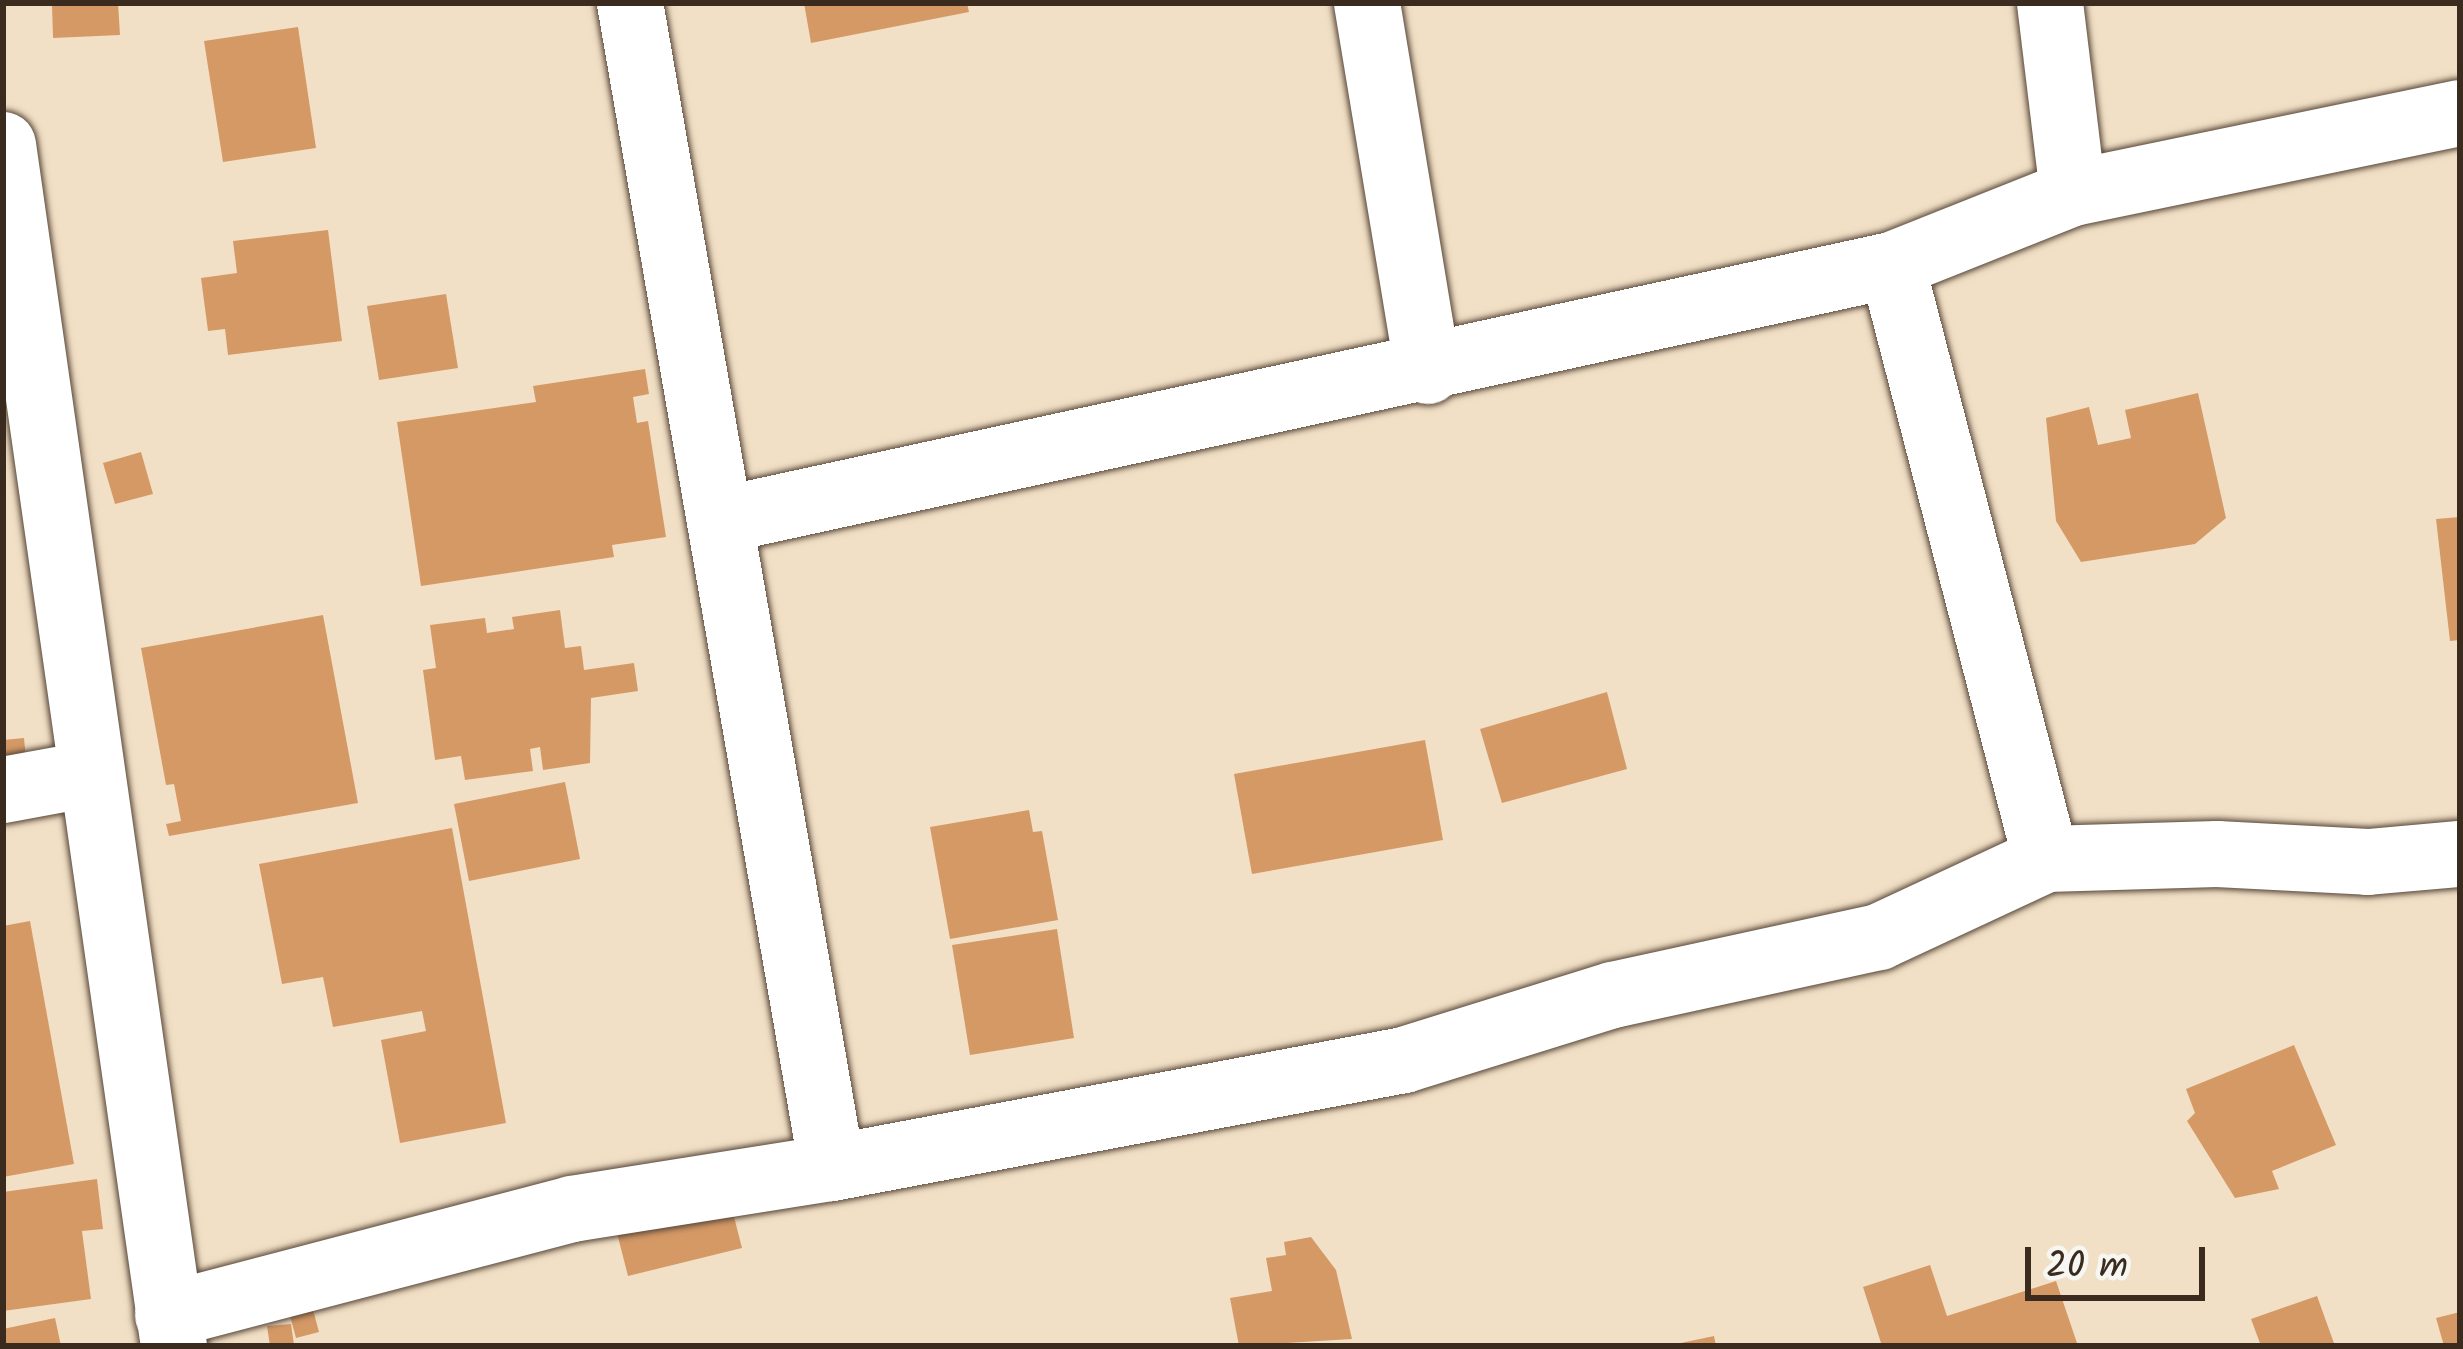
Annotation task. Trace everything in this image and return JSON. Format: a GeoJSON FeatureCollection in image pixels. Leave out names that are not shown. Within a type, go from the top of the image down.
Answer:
{"type":"FeatureCollection","features":[{"type":"Feature","properties":{"kind":"street"},"geometry":{"type":"LineString","coordinates":[[629,3],[832,1168]]}},
{"type":"Feature","properties":{"kind":"street"},"geometry":{"type":"LineString","coordinates":[[1367,3],[1428,371]]}},
{"type":"Feature","properties":{"kind":"street"},"geometry":{"type":"LineString","coordinates":[[2050,3],[2073,193]]}},
{"type":"Feature","properties":{"kind":"street"},"geometry":{"type":"LineString","coordinates":[[722,520],[1428,371],[1892,265],[2073,193],[2460,113]]}},
{"type":"Feature","properties":{"kind":"street"},"geometry":{"type":"LineString","coordinates":[[3,145],[171,1331],[572,1209],[832,1168],[1404,1060],[1612,995],[1879,937],[2046,859],[2217,854],[2368,862],[2460,854]]}},
{"type":"Feature","properties":{"kind":"street"},"geometry":{"type":"LineString","coordinates":[[1892,265],[2046,859]]}},
{"type":"Feature","properties":{"kind":"street"},"geometry":{"type":"LineString","coordinates":[[3,790],[90,774]]}},
{"type":"Feature","properties":{"kind":"building"},"geometry":{"type":"Polygon","coordinates":[[[118,3],[120,35],[53,38],[52,6],[118,3]]]}},
{"type":"Feature","properties":{"kind":"building"},"geometry":{"type":"Polygon","coordinates":[[[804,3],[967,3],[969,12],[811,43],[804,3]]]}},
{"type":"Feature","properties":{"kind":"building"},"geometry":{"type":"Polygon","coordinates":[[[298,27],[316,148],[223,162],[204,41],[298,27]]]}},
{"type":"Feature","properties":{"kind":"building"},"geometry":{"type":"Polygon","coordinates":[[[328,230],[342,341],[228,355],[225,329],[208,331],[201,278],[237,273],[233,241],[328,230]]]}},
{"type":"Feature","properties":{"kind":"building"},"geometry":{"type":"Polygon","coordinates":[[[446,294],[458,368],[379,380],[367,306],[446,294]]]}},
{"type":"Feature","properties":{"kind":"building"},"geometry":{"type":"Polygon","coordinates":[[[645,369],[649,394],[633,397],[637,423],[648,421],[666,537],[612,545],[614,557],[421,586],[397,422],[536,402],[533,386],[645,369]]]}},
{"type":"Feature","properties":{"kind":"building"},"geometry":{"type":"Polygon","coordinates":[[[2198,393],[2226,518],[2195,544],[2081,562],[2056,521],[2046,418],[2089,407],[2098,445],[2131,438],[2125,410],[2198,393]]]}},
{"type":"Feature","properties":{"kind":"building"},"geometry":{"type":"Polygon","coordinates":[[[141,452],[153,494],[115,504],[103,463],[141,452]]]}},
{"type":"Feature","properties":{"kind":"building"},"geometry":{"type":"Polygon","coordinates":[[[2460,517],[2460,640],[2450,641],[2436,519],[2460,517]]]}},
{"type":"Feature","properties":{"kind":"building"},"geometry":{"type":"Polygon","coordinates":[[[560,610],[565,648],[581,646],[584,670],[634,663],[638,691],[591,698],[590,763],[543,770],[540,747],[530,749],[533,771],[465,780],[461,756],[435,760],[423,670],[436,668],[430,625],[485,618],[487,633],[514,629],[512,617],[560,610]]]}},
{"type":"Feature","properties":{"kind":"building"},"geometry":{"type":"Polygon","coordinates":[[[323,615],[358,803],[169,836],[166,824],[181,821],[174,784],[166,785],[141,648],[323,615]]]}},
{"type":"Feature","properties":{"kind":"building"},"geometry":{"type":"Polygon","coordinates":[[[1607,692],[1627,769],[1502,803],[1480,729],[1607,692]]]}},
{"type":"Feature","properties":{"kind":"building"},"geometry":{"type":"Polygon","coordinates":[[[24,738],[27,770],[3,772],[3,740],[24,738]]]}},
{"type":"Feature","properties":{"kind":"building"},"geometry":{"type":"Polygon","coordinates":[[[1425,740],[1443,840],[1252,874],[1234,774],[1425,740]]]}},
{"type":"Feature","properties":{"kind":"building"},"geometry":{"type":"Polygon","coordinates":[[[565,782],[580,859],[469,881],[454,804],[565,782]]]}},
{"type":"Feature","properties":{"kind":"building"},"geometry":{"type":"Polygon","coordinates":[[[1029,810],[1033,832],[1042,831],[1058,920],[950,939],[930,827],[1029,810]]]}},
{"type":"Feature","properties":{"kind":"building"},"geometry":{"type":"Polygon","coordinates":[[[452,828],[506,1123],[400,1143],[381,1040],[426,1031],[422,1011],[333,1027],[323,977],[282,984],[259,864],[452,828]]]}},
{"type":"Feature","properties":{"kind":"building"},"geometry":{"type":"Polygon","coordinates":[[[30,921],[74,1164],[3,1177],[3,926],[30,921]]]}},
{"type":"Feature","properties":{"kind":"building"},"geometry":{"type":"Polygon","coordinates":[[[1057,929],[1074,1038],[970,1055],[952,945],[1057,929]]]}},
{"type":"Feature","properties":{"kind":"building"},"geometry":{"type":"Polygon","coordinates":[[[2294,1045],[2336,1145],[2272,1171],[2279,1189],[2235,1198],[2187,1121],[2195,1113],[2186,1089],[2294,1045]]]}},
{"type":"Feature","properties":{"kind":"building"},"geometry":{"type":"Polygon","coordinates":[[[97,1179],[103,1229],[82,1231],[91,1299],[3,1311],[3,1192],[97,1179]]]}},
{"type":"Feature","properties":{"kind":"building"},"geometry":{"type":"Polygon","coordinates":[[[731,1205],[742,1248],[628,1276],[617,1233],[731,1205]]]}},
{"type":"Feature","properties":{"kind":"building"},"geometry":{"type":"Polygon","coordinates":[[[1311,1237],[1336,1270],[1352,1339],[1239,1346],[1230,1298],[1272,1291],[1266,1258],[1286,1255],[1284,1242],[1311,1237]]]}},
{"type":"Feature","properties":{"kind":"building"},"geometry":{"type":"Polygon","coordinates":[[[1930,1265],[1947,1316],[2056,1281],[2078,1346],[1882,1346],[1863,1287],[1930,1265]]]}},
{"type":"Feature","properties":{"kind":"building"},"geometry":{"type":"Polygon","coordinates":[[[2317,1296],[2335,1346],[2261,1346],[2251,1319],[2317,1296]]]}},
{"type":"Feature","properties":{"kind":"building"},"geometry":{"type":"Polygon","coordinates":[[[312,1306],[319,1332],[296,1338],[289,1312],[312,1306]]]}},
{"type":"Feature","properties":{"kind":"building"},"geometry":{"type":"Polygon","coordinates":[[[2460,1312],[2460,1346],[2444,1346],[2436,1318],[2460,1312]]]}},
{"type":"Feature","properties":{"kind":"building"},"geometry":{"type":"Polygon","coordinates":[[[55,1318],[61,1346],[3,1346],[3,1329],[55,1318]]]}},
{"type":"Feature","properties":{"kind":"building"},"geometry":{"type":"Polygon","coordinates":[[[291,1324],[294,1345],[270,1346],[267,1326],[291,1324]]]}},
{"type":"Feature","properties":{"kind":"building"},"geometry":{"type":"Polygon","coordinates":[[[1714,1336],[1716,1346],[1676,1344],[1714,1336]]]}}]}
